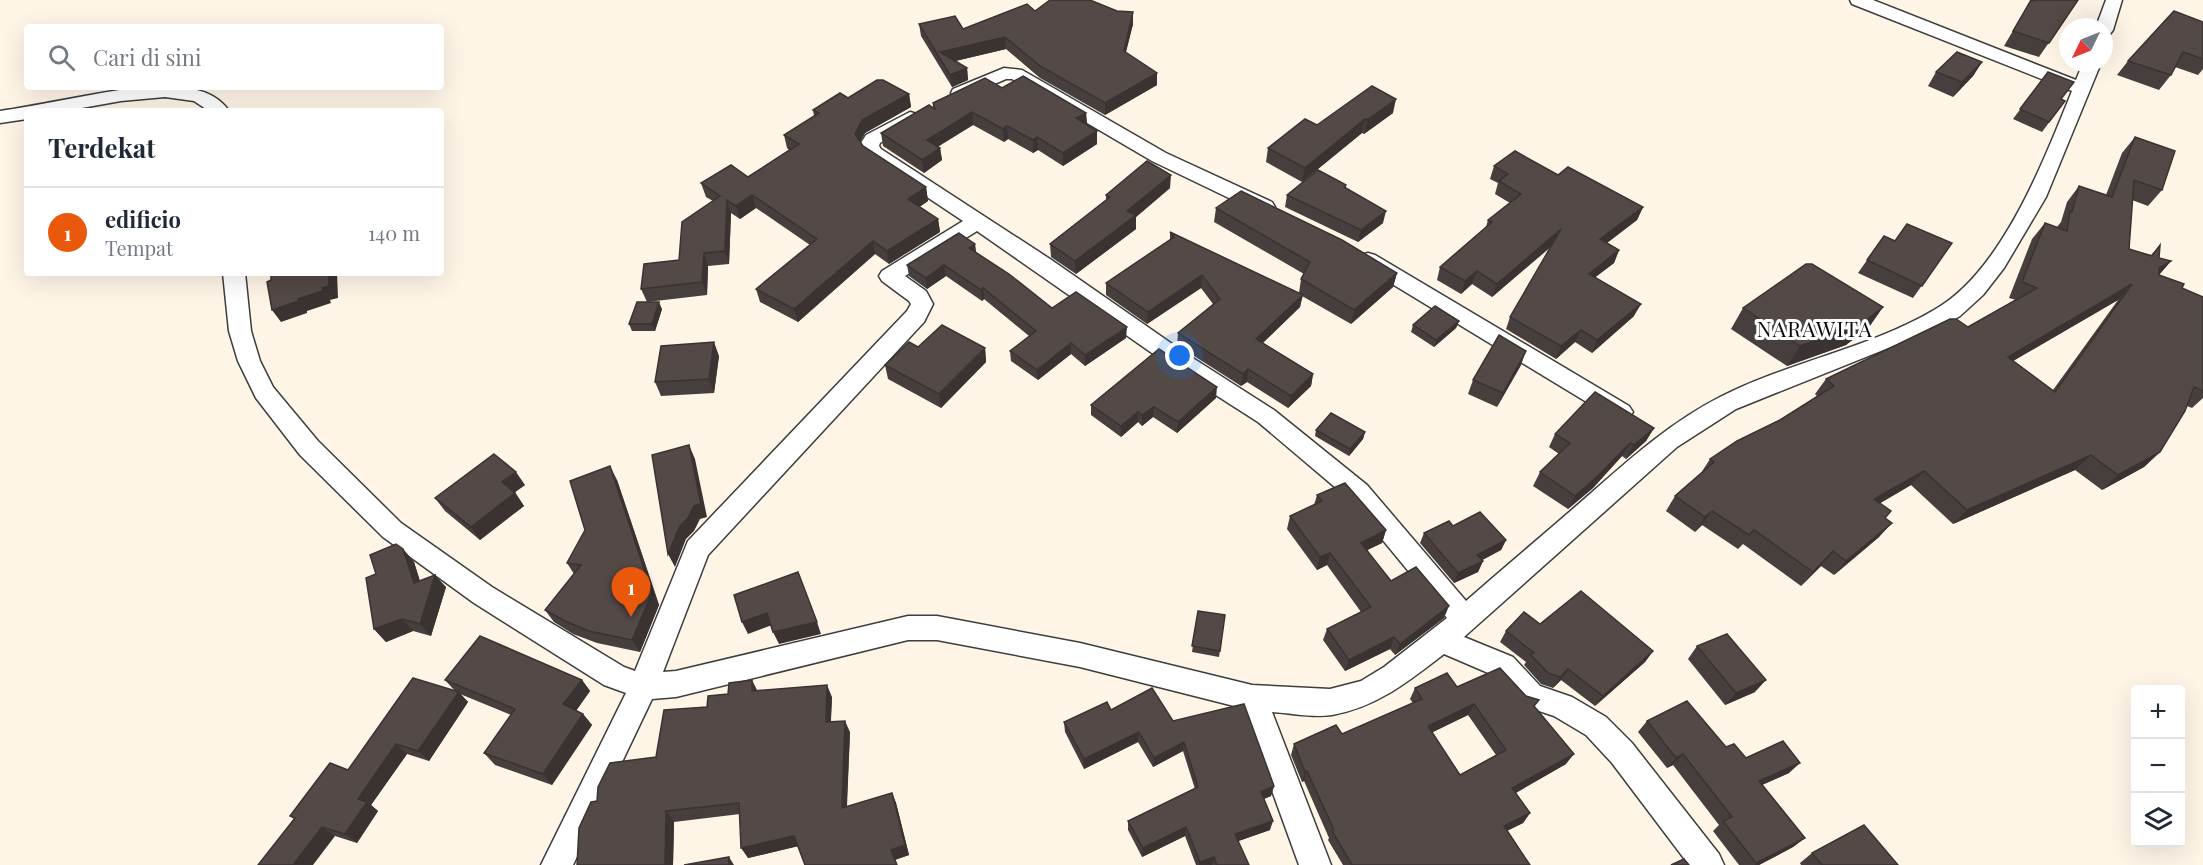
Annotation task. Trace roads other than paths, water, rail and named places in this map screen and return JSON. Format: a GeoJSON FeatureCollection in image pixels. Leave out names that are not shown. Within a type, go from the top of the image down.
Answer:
{"type":"FeatureCollection","features":[{"type":"Feature","properties":{"kind":"street"},"geometry":{"type":"LineString","coordinates":[[1858,0],[2082,90]]}},
{"type":"Feature","properties":{"kind":"street"},"geometry":{"type":"LineString","coordinates":[[2108,18],[2114,0]]}},
{"type":"Feature","properties":{"kind":"street"},"geometry":{"type":"LineString","coordinates":[[234,276],[240,331],[249,361],[264,392],[283,419],[333,474],[392,530],[483,595],[614,676],[643,687],[676,684],[908,628],[937,628],[1080,656],[1252,698],[1330,702],[1368,692],[1394,676],[1441,640],[1465,619],[1651,430],[1728,403],[1933,321],[1966,299],[1980,286],[1999,259],[2030,206],[2063,137],[2089,72]]}},
{"type":"Feature","properties":{"kind":"street"},"geometry":{"type":"LineString","coordinates":[[1284,216],[1159,157],[1016,74],[1004,74],[932,107],[873,139],[869,146],[874,153],[978,221],[1180,361],[1266,416],[1358,492],[1465,619]]}},
{"type":"Feature","properties":{"kind":"street"},"geometry":{"type":"LineString","coordinates":[[56,108],[160,91],[201,97],[216,108]]}},
{"type":"Feature","properties":{"kind":"street"},"geometry":{"type":"LineString","coordinates":[[0,117],[24,113]]}},
{"type":"Feature","properties":{"kind":"street"},"geometry":{"type":"LineString","coordinates":[[557,865],[643,687],[697,549],[916,316],[922,304],[918,296],[890,276],[978,221]]}},
{"type":"Feature","properties":{"kind":"street"},"geometry":{"type":"LineString","coordinates":[[1347,247],[1651,430]]}},
{"type":"Feature","properties":{"kind":"street"},"geometry":{"type":"LineString","coordinates":[[1441,640],[1503,666],[1531,696],[1562,706],[1596,726],[1622,753],[1708,865]]}},
{"type":"Feature","properties":{"kind":"street"},"geometry":{"type":"LineString","coordinates":[[1252,698],[1315,865]]}},
{"type":"Feature","properties":{"kind":"place","name":"edificio"},"geometry":{"type":"Point","coordinates":[631,617]}},
{"type":"Feature","properties":{"kind":"district","name":"NARAWITA"},"geometry":{"type":"Point","coordinates":[1815,328]}}]}
